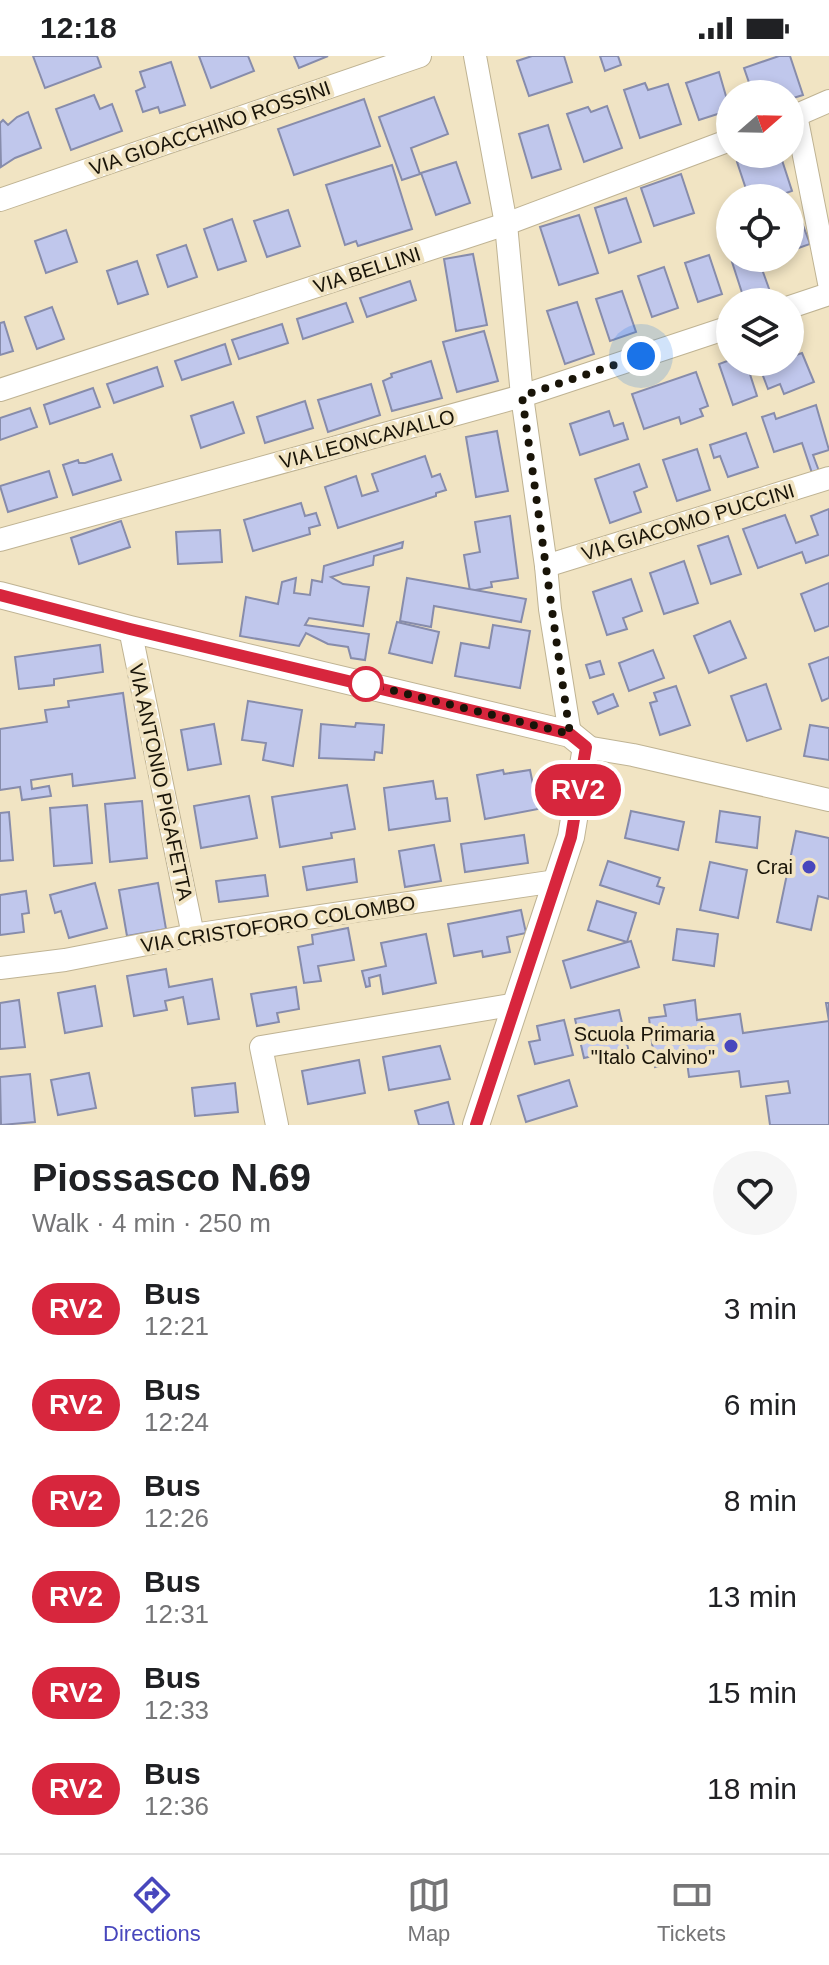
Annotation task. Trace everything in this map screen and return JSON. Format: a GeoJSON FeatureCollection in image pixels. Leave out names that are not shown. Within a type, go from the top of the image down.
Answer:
{"type":"FeatureCollection","features":[{"type":"Feature","properties":{"kind":"street","name":"VIA GIOACCHINO ROSSINI"},"geometry":{"type":"LineString","coordinates":[[0,200],[420,56]]}},
{"type":"Feature","properties":{"kind":"street"},"geometry":{"type":"LineString","coordinates":[[475,56],[506,224],[522,396],[550,609],[578,740],[571,837],[476,1125]]}},
{"type":"Feature","properties":{"kind":"street"},"geometry":{"type":"LineString","coordinates":[[804,111],[829,101]]}},
{"type":"Feature","properties":{"kind":"street","name":"VIA BELLINI"},"geometry":{"type":"LineString","coordinates":[[0,390],[506,224],[716,145]]}},
{"type":"Feature","properties":{"kind":"street"},"geometry":{"type":"LineString","coordinates":[[804,167],[829,283]]}},
{"type":"Feature","properties":{"kind":"street"},"geometry":{"type":"LineString","coordinates":[[804,302],[829,294]]}},
{"type":"Feature","properties":{"kind":"street","name":"VIA LEONCAVALLO"},"geometry":{"type":"LineString","coordinates":[[0,540],[522,396],[716,332]]}},
{"type":"Feature","properties":{"kind":"street","name":"VIA GIACOMO PUCCINI"},"geometry":{"type":"LineString","coordinates":[[546,566],[829,478]]}},
{"type":"Feature","properties":{"kind":"street"},"geometry":{"type":"LineString","coordinates":[[0,595],[633,755],[829,800]]}},
{"type":"Feature","properties":{"kind":"street","name":"VIA ANTONIO PIGAFETTA"},"geometry":{"type":"LineString","coordinates":[[130,629],[193,935]]}},
{"type":"Feature","properties":{"kind":"street","name":"VIA CRISTOFORO COLOMBO"},"geometry":{"type":"LineString","coordinates":[[0,968],[65,960],[193,935],[556,881]]}},
{"type":"Feature","properties":{"kind":"street"},"geometry":{"type":"LineString","coordinates":[[277,1125],[261,1047],[517,1004]]}},
{"type":"Feature","properties":{"kind":"building"},"geometry":{"type":"Polygon","coordinates":[[[33,56],[97,56],[101,67],[45,88],[33,56]]]}},
{"type":"Feature","properties":{"kind":"building"},"geometry":{"type":"Polygon","coordinates":[[[199,56],[248,56],[254,71],[211,88],[199,56]]]}},
{"type":"Feature","properties":{"kind":"building"},"geometry":{"type":"Polygon","coordinates":[[[294,56],[328,56],[299,68],[294,56]]]}},
{"type":"Feature","properties":{"kind":"building"},"geometry":{"type":"Polygon","coordinates":[[[532,56],[564,56],[572,82],[529,96],[517,61],[532,56]]]}},
{"type":"Feature","properties":{"kind":"building"},"geometry":{"type":"Polygon","coordinates":[[[600,56],[618,56],[621,65],[605,71],[600,56]]]}},
{"type":"Feature","properties":{"kind":"building"},"geometry":{"type":"Polygon","coordinates":[[[779,56],[790,56],[798,80],[748,80],[744,68],[779,56]]]}},
{"type":"Feature","properties":{"kind":"building"},"geometry":{"type":"Polygon","coordinates":[[[171,62],[185,105],[160,113],[158,107],[143,112],[136,91],[145,87],[140,72],[171,62]]]}},
{"type":"Feature","properties":{"kind":"building"},"geometry":{"type":"Polygon","coordinates":[[[719,72],[721,80],[716,80],[716,115],[699,120],[686,83],[719,72]]]}},
{"type":"Feature","properties":{"kind":"building"},"geometry":{"type":"Polygon","coordinates":[[[645,83],[648,90],[668,84],[681,124],[640,138],[624,90],[645,83]]]}},
{"type":"Feature","properties":{"kind":"building"},"geometry":{"type":"Polygon","coordinates":[[[94,95],[100,109],[112,104],[122,131],[71,150],[56,109],[94,95]]]}},
{"type":"Feature","properties":{"kind":"building"},"geometry":{"type":"Polygon","coordinates":[[[434,97],[448,134],[411,148],[420,174],[402,180],[379,117],[434,97]]]}},
{"type":"Feature","properties":{"kind":"building"},"geometry":{"type":"Polygon","coordinates":[[[364,99],[380,146],[294,175],[278,129],[364,99]]]}},
{"type":"Feature","properties":{"kind":"building"},"geometry":{"type":"Polygon","coordinates":[[[607,106],[622,148],[584,162],[567,114],[588,107],[591,112],[607,106]]]}},
{"type":"Feature","properties":{"kind":"building"},"geometry":{"type":"Polygon","coordinates":[[[28,112],[41,148],[1,167],[0,123],[3,120],[8,125],[28,112]]]}},
{"type":"Feature","properties":{"kind":"building"},"geometry":{"type":"Polygon","coordinates":[[[548,125],[561,169],[532,178],[519,134],[548,125]]]}},
{"type":"Feature","properties":{"kind":"building"},"geometry":{"type":"Polygon","coordinates":[[[456,162],[470,203],[436,215],[421,173],[456,162]]]}},
{"type":"Feature","properties":{"kind":"building"},"geometry":{"type":"Polygon","coordinates":[[[392,165],[412,229],[358,246],[356,241],[345,245],[326,185],[392,165]]]}},
{"type":"Feature","properties":{"kind":"building"},"geometry":{"type":"Polygon","coordinates":[[[739,168],[785,168],[790,184],[744,184],[739,168]]]}},
{"type":"Feature","properties":{"kind":"building"},"geometry":{"type":"Polygon","coordinates":[[[681,174],[694,213],[654,226],[641,188],[681,174]]]}},
{"type":"Feature","properties":{"kind":"building"},"geometry":{"type":"Polygon","coordinates":[[[626,198],[641,242],[609,253],[595,208],[626,198]]]}},
{"type":"Feature","properties":{"kind":"building"},"geometry":{"type":"Polygon","coordinates":[[[288,210],[300,246],[267,257],[254,221],[288,210]]]}},
{"type":"Feature","properties":{"kind":"building"},"geometry":{"type":"Polygon","coordinates":[[[579,215],[598,273],[559,285],[540,227],[579,215]]]}},
{"type":"Feature","properties":{"kind":"building"},"geometry":{"type":"Polygon","coordinates":[[[232,219],[246,261],[218,270],[204,229],[232,219]]]}},
{"type":"Feature","properties":{"kind":"building"},"geometry":{"type":"Polygon","coordinates":[[[804,228],[810,244],[804,246],[804,228]]]}},
{"type":"Feature","properties":{"kind":"building"},"geometry":{"type":"Polygon","coordinates":[[[66,230],[77,262],[46,273],[35,241],[66,230]]]}},
{"type":"Feature","properties":{"kind":"building"},"geometry":{"type":"Polygon","coordinates":[[[186,245],[197,277],[168,287],[157,255],[186,245]]]}},
{"type":"Feature","properties":{"kind":"building"},"geometry":{"type":"Polygon","coordinates":[[[473,254],[487,325],[456,331],[444,259],[473,254]]]}},
{"type":"Feature","properties":{"kind":"building"},"geometry":{"type":"Polygon","coordinates":[[[709,255],[720,288],[716,288],[716,296],[698,302],[685,263],[709,255]]]}},
{"type":"Feature","properties":{"kind":"building"},"geometry":{"type":"Polygon","coordinates":[[[137,261],[148,294],[118,304],[107,271],[137,261]]]}},
{"type":"Feature","properties":{"kind":"building"},"geometry":{"type":"Polygon","coordinates":[[[664,267],[678,308],[652,317],[638,276],[664,267]]]}},
{"type":"Feature","properties":{"kind":"building"},"geometry":{"type":"Polygon","coordinates":[[[735,272],[763,272],[769,288],[740,288],[735,272]]]}},
{"type":"Feature","properties":{"kind":"building"},"geometry":{"type":"Polygon","coordinates":[[[410,281],[416,300],[367,317],[360,298],[410,281]]]}},
{"type":"Feature","properties":{"kind":"building"},"geometry":{"type":"Polygon","coordinates":[[[622,291],[636,332],[610,341],[596,299],[622,291]]]}},
{"type":"Feature","properties":{"kind":"building"},"geometry":{"type":"Polygon","coordinates":[[[577,302],[594,354],[565,364],[547,311],[577,302]]]}},
{"type":"Feature","properties":{"kind":"building"},"geometry":{"type":"Polygon","coordinates":[[[346,303],[353,322],[303,339],[297,319],[346,303]]]}},
{"type":"Feature","properties":{"kind":"building"},"geometry":{"type":"Polygon","coordinates":[[[52,307],[64,339],[37,349],[25,317],[52,307]]]}},
{"type":"Feature","properties":{"kind":"building"},"geometry":{"type":"Polygon","coordinates":[[[4,322],[13,351],[0,355],[0,323],[4,322]]]}},
{"type":"Feature","properties":{"kind":"building"},"geometry":{"type":"Polygon","coordinates":[[[282,324],[288,343],[239,359],[232,340],[282,324]]]}},
{"type":"Feature","properties":{"kind":"building"},"geometry":{"type":"Polygon","coordinates":[[[484,331],[498,381],[457,392],[443,342],[484,331]]]}},
{"type":"Feature","properties":{"kind":"building"},"geometry":{"type":"Polygon","coordinates":[[[225,344],[231,364],[182,380],[175,361],[225,344]]]}},
{"type":"Feature","properties":{"kind":"building"},"geometry":{"type":"Polygon","coordinates":[[[804,358],[814,382],[784,394],[780,384],[768,389],[763,376],[804,376],[804,358]]]}},
{"type":"Feature","properties":{"kind":"building"},"geometry":{"type":"Polygon","coordinates":[[[431,361],[442,398],[392,411],[383,381],[392,377],[391,374],[431,361]]]}},
{"type":"Feature","properties":{"kind":"building"},"geometry":{"type":"Polygon","coordinates":[[[157,367],[163,386],[114,403],[107,384],[157,367]]]}},
{"type":"Feature","properties":{"kind":"building"},"geometry":{"type":"Polygon","coordinates":[[[696,372],[708,406],[700,409],[703,416],[681,424],[679,417],[644,429],[632,394],[696,372]]]}},
{"type":"Feature","properties":{"kind":"building"},"geometry":{"type":"Polygon","coordinates":[[[723,376],[751,376],[757,396],[733,405],[723,376]]]}},
{"type":"Feature","properties":{"kind":"building"},"geometry":{"type":"Polygon","coordinates":[[[371,384],[380,415],[328,432],[318,400],[371,384]]]}},
{"type":"Feature","properties":{"kind":"building"},"geometry":{"type":"Polygon","coordinates":[[[93,388],[100,407],[50,424],[44,405],[93,388]]]}},
{"type":"Feature","properties":{"kind":"building"},"geometry":{"type":"Polygon","coordinates":[[[305,401],[313,428],[265,443],[257,417],[305,401]]]}},
{"type":"Feature","properties":{"kind":"building"},"geometry":{"type":"Polygon","coordinates":[[[233,402],[244,433],[201,448],[191,416],[233,402]]]}},
{"type":"Feature","properties":{"kind":"building"},"geometry":{"type":"Polygon","coordinates":[[[816,405],[829,450],[813,455],[819,471],[812,473],[802,443],[774,452],[762,417],[774,413],[776,419],[816,405]]]}},
{"type":"Feature","properties":{"kind":"building"},"geometry":{"type":"Polygon","coordinates":[[[30,408],[37,427],[0,440],[0,418],[30,408]]]}},
{"type":"Feature","properties":{"kind":"building"},"geometry":{"type":"Polygon","coordinates":[[[609,411],[614,426],[623,423],[628,439],[580,455],[570,424],[609,411]]]}},
{"type":"Feature","properties":{"kind":"building"},"geometry":{"type":"Polygon","coordinates":[[[497,431],[508,491],[476,497],[466,437],[497,431]]]}},
{"type":"Feature","properties":{"kind":"building"},"geometry":{"type":"Polygon","coordinates":[[[746,433],[758,467],[728,477],[720,456],[714,458],[710,445],[746,433]]]}},
{"type":"Feature","properties":{"kind":"building"},"geometry":{"type":"Polygon","coordinates":[[[697,449],[710,490],[677,501],[663,460],[697,449]]]}},
{"type":"Feature","properties":{"kind":"building"},"geometry":{"type":"Polygon","coordinates":[[[112,454],[121,480],[73,495],[63,465],[78,460],[85,463],[112,454]]]}},
{"type":"Feature","properties":{"kind":"building"},"geometry":{"type":"Polygon","coordinates":[[[425,456],[432,477],[440,474],[446,490],[338,528],[325,487],[356,476],[362,496],[378,491],[372,474],[425,456]]]}},
{"type":"Feature","properties":{"kind":"building"},"geometry":{"type":"Polygon","coordinates":[[[639,464],[647,487],[634,492],[641,512],[610,523],[595,479],[639,464]]]}},
{"type":"Feature","properties":{"kind":"building"},"geometry":{"type":"Polygon","coordinates":[[[49,471],[57,497],[8,512],[0,486],[49,471]]]}},
{"type":"Feature","properties":{"kind":"building"},"geometry":{"type":"Polygon","coordinates":[[[301,503],[305,516],[316,513],[320,525],[309,528],[310,534],[253,551],[244,520],[301,503]]]}},
{"type":"Feature","properties":{"kind":"building"},"geometry":{"type":"Polygon","coordinates":[[[829,509],[829,555],[806,563],[802,552],[758,568],[743,529],[785,515],[796,543],[818,535],[811,516],[829,509]]]}},
{"type":"Feature","properties":{"kind":"building"},"geometry":{"type":"Polygon","coordinates":[[[510,516],[518,578],[491,582],[492,587],[470,591],[464,555],[480,552],[475,522],[510,516]]]}},
{"type":"Feature","properties":{"kind":"building"},"geometry":{"type":"Polygon","coordinates":[[[121,521],[130,547],[79,564],[71,538],[121,521]]]}},
{"type":"Feature","properties":{"kind":"building"},"geometry":{"type":"Polygon","coordinates":[[[220,530],[222,562],[178,564],[176,532],[220,530]]]}},
{"type":"Feature","properties":{"kind":"building"},"geometry":{"type":"Polygon","coordinates":[[[728,536],[741,574],[711,584],[698,546],[728,536]]]}},
{"type":"Feature","properties":{"kind":"building"},"geometry":{"type":"Polygon","coordinates":[[[403,542],[402,548],[374,556],[373,565],[331,577],[343,584],[369,587],[363,626],[309,618],[305,625],[369,634],[365,660],[351,658],[348,647],[328,644],[306,633],[299,646],[240,636],[246,597],[278,604],[282,582],[296,578],[294,593],[310,595],[312,580],[322,582],[324,566],[403,542]]]}},
{"type":"Feature","properties":{"kind":"building"},"geometry":{"type":"Polygon","coordinates":[[[684,561],[698,603],[664,614],[650,573],[684,561]]]}},
{"type":"Feature","properties":{"kind":"building"},"geometry":{"type":"Polygon","coordinates":[[[407,578],[526,599],[521,622],[434,606],[431,627],[400,621],[407,578]]]}},
{"type":"Feature","properties":{"kind":"building"},"geometry":{"type":"Polygon","coordinates":[[[631,579],[642,611],[623,618],[627,629],[607,635],[593,592],[631,579]]]}},
{"type":"Feature","properties":{"kind":"building"},"geometry":{"type":"Polygon","coordinates":[[[829,583],[829,626],[815,631],[801,594],[829,583]]]}},
{"type":"Feature","properties":{"kind":"building"},"geometry":{"type":"Polygon","coordinates":[[[730,621],[746,658],[709,673],[694,636],[730,621]]]}},
{"type":"Feature","properties":{"kind":"building"},"geometry":{"type":"Polygon","coordinates":[[[397,622],[439,632],[432,663],[389,653],[397,622]]]}},
{"type":"Feature","properties":{"kind":"building"},"geometry":{"type":"Polygon","coordinates":[[[493,625],[530,631],[520,688],[455,676],[461,643],[489,648],[493,625]]]}},
{"type":"Feature","properties":{"kind":"building"},"geometry":{"type":"Polygon","coordinates":[[[100,645],[103,672],[54,679],[54,685],[19,689],[15,657],[100,645]]]}},
{"type":"Feature","properties":{"kind":"building"},"geometry":{"type":"Polygon","coordinates":[[[653,650],[664,678],[629,691],[619,663],[653,650]]]}},
{"type":"Feature","properties":{"kind":"building"},"geometry":{"type":"Polygon","coordinates":[[[829,657],[829,698],[822,701],[809,664],[829,657]]]}},
{"type":"Feature","properties":{"kind":"building"},"geometry":{"type":"Polygon","coordinates":[[[600,661],[604,674],[590,678],[586,665],[600,661]]]}},
{"type":"Feature","properties":{"kind":"building"},"geometry":{"type":"Polygon","coordinates":[[[766,684],[781,729],[747,741],[731,696],[766,684]]]}},
{"type":"Feature","properties":{"kind":"building"},"geometry":{"type":"Polygon","coordinates":[[[676,686],[690,725],[660,735],[650,703],[657,701],[654,693],[676,686]]]}},
{"type":"Feature","properties":{"kind":"building"},"geometry":{"type":"Polygon","coordinates":[[[123,693],[135,778],[73,786],[72,774],[31,780],[32,789],[49,786],[51,796],[22,800],[20,787],[0,790],[0,729],[47,722],[45,710],[69,707],[68,701],[123,693]]]}},
{"type":"Feature","properties":{"kind":"building"},"geometry":{"type":"Polygon","coordinates":[[[613,694],[618,706],[598,714],[593,702],[613,694]]]}},
{"type":"Feature","properties":{"kind":"building"},"geometry":{"type":"Polygon","coordinates":[[[248,701],[302,710],[293,766],[263,760],[266,743],[242,740],[248,701]]]}},
{"type":"Feature","properties":{"kind":"building"},"geometry":{"type":"Polygon","coordinates":[[[356,723],[384,725],[382,753],[375,752],[374,760],[319,758],[321,724],[355,727],[356,723]]]}},
{"type":"Feature","properties":{"kind":"building"},"geometry":{"type":"Polygon","coordinates":[[[214,724],[221,764],[188,770],[181,730],[214,724]]]}},
{"type":"Feature","properties":{"kind":"building"},"geometry":{"type":"Polygon","coordinates":[[[810,725],[829,728],[829,760],[804,756],[810,725]]]}},
{"type":"Feature","properties":{"kind":"building"},"geometry":{"type":"Polygon","coordinates":[[[503,770],[504,774],[530,770],[538,809],[485,819],[477,775],[503,770]]]}},
{"type":"Feature","properties":{"kind":"building"},"geometry":{"type":"Polygon","coordinates":[[[433,781],[436,799],[447,798],[450,821],[389,830],[384,788],[433,781]]]}},
{"type":"Feature","properties":{"kind":"building"},"geometry":{"type":"Polygon","coordinates":[[[347,785],[355,829],[331,833],[332,838],[280,847],[272,797],[347,785]]]}},
{"type":"Feature","properties":{"kind":"building"},"geometry":{"type":"Polygon","coordinates":[[[249,796],[257,838],[201,848],[194,806],[249,796]]]}},
{"type":"Feature","properties":{"kind":"building"},"geometry":{"type":"Polygon","coordinates":[[[142,801],[147,858],[110,862],[105,804],[142,801]]]}},
{"type":"Feature","properties":{"kind":"building"},"geometry":{"type":"Polygon","coordinates":[[[87,805],[92,863],[54,866],[50,808],[87,805]]]}},
{"type":"Feature","properties":{"kind":"building"},"geometry":{"type":"Polygon","coordinates":[[[631,811],[684,822],[678,850],[625,838],[631,811]]]}},
{"type":"Feature","properties":{"kind":"building"},"geometry":{"type":"Polygon","coordinates":[[[720,811],[760,817],[757,848],[716,842],[720,811]]]}},
{"type":"Feature","properties":{"kind":"building"},"geometry":{"type":"Polygon","coordinates":[[[9,812],[13,860],[0,861],[0,813],[9,812]]]}},
{"type":"Feature","properties":{"kind":"building","name":"Crai"},"geometry":{"type":"Polygon","coordinates":[[[796,831],[829,838],[829,899],[818,896],[811,930],[777,922],[796,831]]]}},
{"type":"Feature","properties":{"kind":"building"},"geometry":{"type":"Polygon","coordinates":[[[524,835],[528,863],[465,872],[461,844],[524,835]]]}},
{"type":"Feature","properties":{"kind":"building"},"geometry":{"type":"Polygon","coordinates":[[[434,845],[441,881],[405,887],[399,851],[434,845]]]}},
{"type":"Feature","properties":{"kind":"building"},"geometry":{"type":"Polygon","coordinates":[[[354,859],[357,882],[307,890],[303,867],[354,859]]]}},
{"type":"Feature","properties":{"kind":"building"},"geometry":{"type":"Polygon","coordinates":[[[608,861],[660,878],[657,886],[664,888],[659,904],[600,885],[608,861]]]}},
{"type":"Feature","properties":{"kind":"building"},"geometry":{"type":"Polygon","coordinates":[[[710,862],[747,870],[738,918],[700,910],[710,862]]]}},
{"type":"Feature","properties":{"kind":"building"},"geometry":{"type":"Polygon","coordinates":[[[265,875],[268,896],[219,902],[216,881],[265,875]]]}},
{"type":"Feature","properties":{"kind":"building"},"geometry":{"type":"Polygon","coordinates":[[[95,883],[107,928],[69,938],[61,911],[55,913],[50,895],[95,883]]]}},
{"type":"Feature","properties":{"kind":"building"},"geometry":{"type":"Polygon","coordinates":[[[158,883],[166,929],[127,936],[119,890],[158,883]]]}},
{"type":"Feature","properties":{"kind":"building"},"geometry":{"type":"Polygon","coordinates":[[[26,891],[29,913],[22,914],[24,932],[0,935],[0,895],[26,891]]]}},
{"type":"Feature","properties":{"kind":"building"},"geometry":{"type":"Polygon","coordinates":[[[597,901],[636,913],[627,942],[588,930],[597,901]]]}},
{"type":"Feature","properties":{"kind":"building"},"geometry":{"type":"Polygon","coordinates":[[[521,910],[526,933],[507,937],[510,952],[483,957],[482,951],[454,956],[448,924],[521,910]]]}},
{"type":"Feature","properties":{"kind":"building"},"geometry":{"type":"Polygon","coordinates":[[[348,928],[354,960],[318,966],[321,981],[304,983],[298,947],[313,944],[312,935],[348,928]]]}},
{"type":"Feature","properties":{"kind":"building"},"geometry":{"type":"Polygon","coordinates":[[[677,929],[718,934],[714,966],[673,960],[677,929]]]}},
{"type":"Feature","properties":{"kind":"building"},"geometry":{"type":"Polygon","coordinates":[[[426,934],[436,983],[383,994],[380,975],[369,978],[370,986],[366,987],[362,971],[386,966],[381,943],[426,934]]]}},
{"type":"Feature","properties":{"kind":"building"},"geometry":{"type":"Polygon","coordinates":[[[631,941],[639,967],[571,988],[563,961],[631,941]]]}},
{"type":"Feature","properties":{"kind":"building"},"geometry":{"type":"Polygon","coordinates":[[[166,969],[169,987],[212,979],[219,1019],[188,1024],[183,997],[165,1001],[167,1010],[134,1016],[127,976],[166,969]]]}},
{"type":"Feature","properties":{"kind":"building"},"geometry":{"type":"Polygon","coordinates":[[[95,986],[102,1026],[65,1033],[58,993],[95,986]]]}},
{"type":"Feature","properties":{"kind":"building"},"geometry":{"type":"Polygon","coordinates":[[[296,987],[299,1009],[277,1013],[279,1022],[257,1026],[251,994],[296,987]]]}},
{"type":"Feature","properties":{"kind":"building"},"geometry":{"type":"Polygon","coordinates":[[[19,1000],[25,1047],[0,1049],[0,1003],[19,1000]]]}},
{"type":"Feature","properties":{"kind":"building"},"geometry":{"type":"Polygon","coordinates":[[[695,1000],[697,1020],[740,1014],[743,1033],[829,1021],[829,1125],[770,1125],[766,1096],[790,1093],[788,1081],[741,1087],[739,1071],[689,1077],[687,1062],[655,1067],[649,1018],[666,1016],[664,1005],[695,1000]]]}},
{"type":"Feature","properties":{"kind":"building"},"geometry":{"type":"Polygon","coordinates":[[[619,1010],[628,1048],[584,1058],[575,1019],[619,1010]]]}},
{"type":"Feature","properties":{"kind":"building"},"geometry":{"type":"Polygon","coordinates":[[[564,1020],[573,1055],[535,1064],[529,1042],[540,1040],[537,1026],[564,1020]]]}},
{"type":"Feature","properties":{"kind":"building"},"geometry":{"type":"Polygon","coordinates":[[[440,1046],[450,1079],[389,1090],[383,1057],[440,1046]]]}},
{"type":"Feature","properties":{"kind":"building"},"geometry":{"type":"Polygon","coordinates":[[[359,1060],[365,1093],[308,1104],[302,1071],[359,1060]]]}},
{"type":"Feature","properties":{"kind":"building"},"geometry":{"type":"Polygon","coordinates":[[[89,1073],[96,1108],[58,1115],[51,1080],[89,1073]]]}},
{"type":"Feature","properties":{"kind":"building"},"geometry":{"type":"Polygon","coordinates":[[[30,1074],[35,1122],[1,1125],[0,1077],[30,1074]]]}},
{"type":"Feature","properties":{"kind":"building"},"geometry":{"type":"Polygon","coordinates":[[[569,1080],[577,1106],[526,1122],[518,1096],[569,1080]]]}},
{"type":"Feature","properties":{"kind":"building"},"geometry":{"type":"Polygon","coordinates":[[[235,1083],[238,1112],[195,1116],[192,1088],[235,1083]]]}},
{"type":"Feature","properties":{"kind":"building"},"geometry":{"type":"Polygon","coordinates":[[[448,1102],[454,1125],[419,1125],[415,1111],[448,1102]]]}},
{"type":"Feature","properties":{"kind":"bus line","name":"RV2"},"geometry":{"type":"LineString","coordinates":[[0,595],[570,734],[586,747],[571,837],[476,1125]]}},
{"type":"Feature","properties":{"kind":"place","name":"Crai"},"geometry":{"type":"Point","coordinates":[809,867]}},
{"type":"Feature","properties":{"kind":"place","name":"Scuola Primaria \"Italo Calvino\""},"geometry":{"type":"Point","coordinates":[731,1046]}},
{"type":"Feature","properties":{"kind":"route"},"geometry":{"type":"LineString","coordinates":[[366,684],[570,734],[522,396],[641,356]]}}]}
